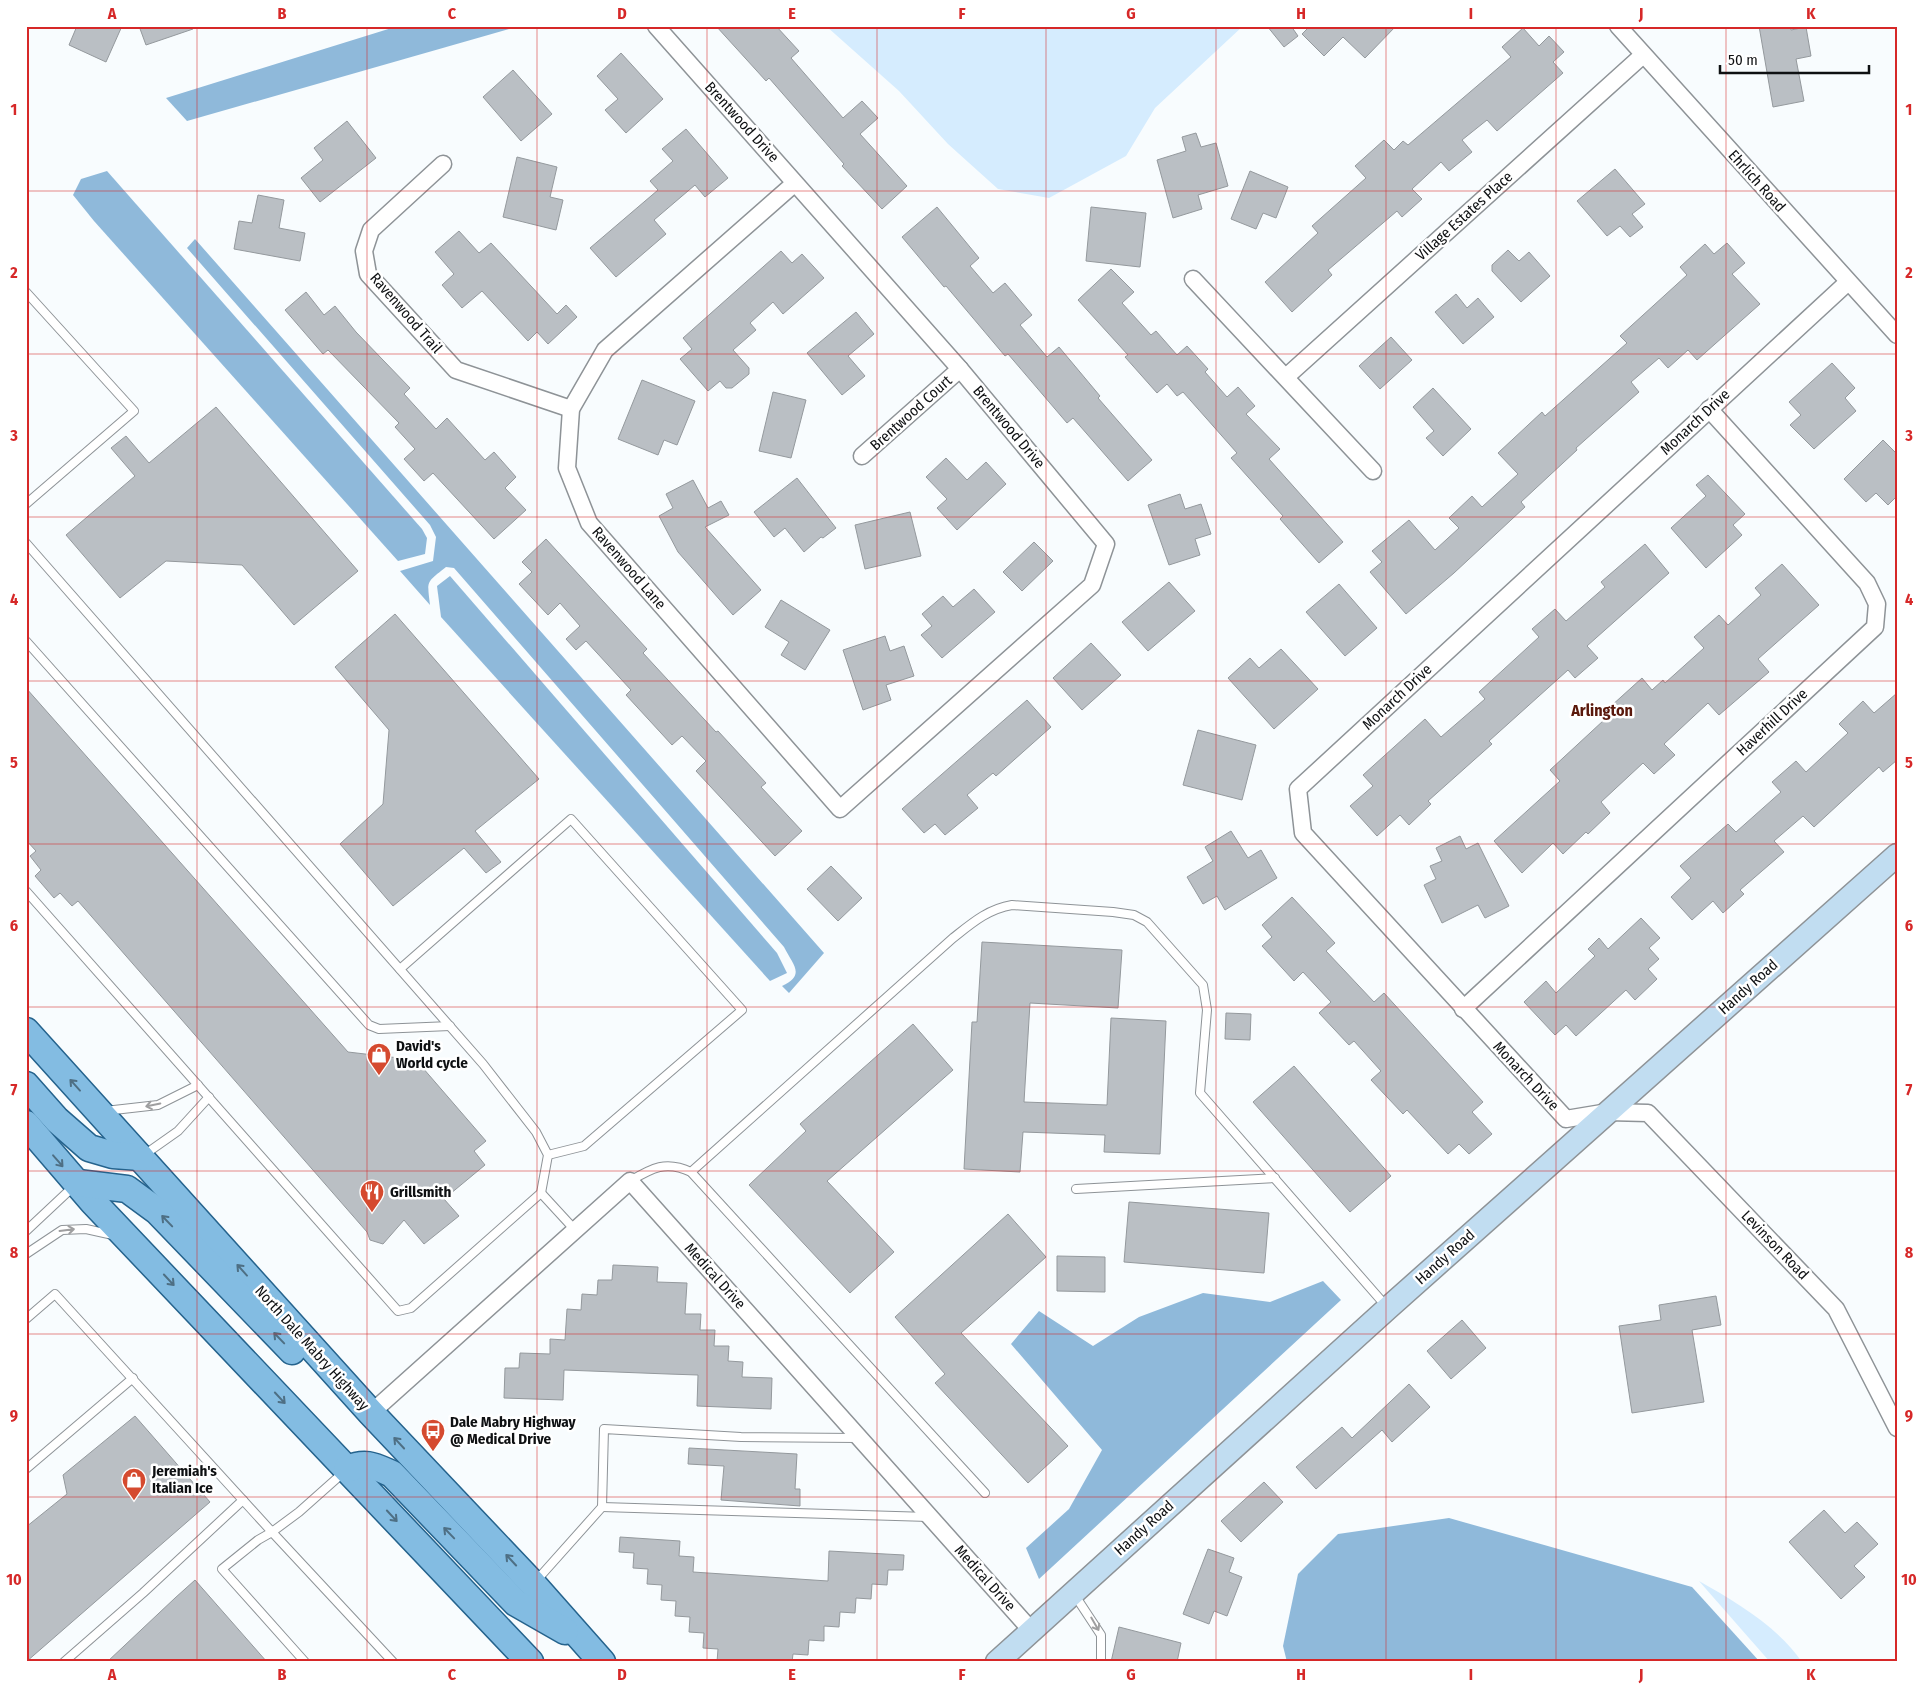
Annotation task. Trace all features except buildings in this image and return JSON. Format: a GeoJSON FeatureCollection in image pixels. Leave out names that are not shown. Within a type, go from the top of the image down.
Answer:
{"type":"FeatureCollection","features":[{"type":"Feature","properties":{"kind":"main road","name":"North Dale Mabry Highway"},"geometry":{"type":"LineString","coordinates":[[26,1031],[371,1413],[533,1584],[602,1662]]}},
{"type":"Feature","properties":{"kind":"main road"},"geometry":{"type":"LineString","coordinates":[[26,1085],[57,1120],[89,1148],[113,1155],[140,1157]]}},
{"type":"Feature","properties":{"kind":"main road"},"geometry":{"type":"LineString","coordinates":[[26,1124],[129,1238],[529,1661]]}},
{"type":"Feature","properties":{"kind":"main road"},"geometry":{"type":"LineString","coordinates":[[78,1183],[127,1189],[157,1211],[293,1352],[371,1413]]}},
{"type":"Feature","properties":{"kind":"main road"},"geometry":{"type":"LineString","coordinates":[[347,1469],[360,1464],[373,1466],[392,1474],[516,1603],[581,1640]]}},
{"type":"Feature","properties":{"kind":"street","name":"Brentwood Drive"},"geometry":{"type":"LineString","coordinates":[[656,26],[960,369],[1106,544],[1092,585],[840,809]]}},
{"type":"Feature","properties":{"kind":"street","name":"Ehrlich Road"},"geometry":{"type":"LineString","coordinates":[[1618,26],[1897,335]]}},
{"type":"Feature","properties":{"kind":"street","name":"Village Estates Place"},"geometry":{"type":"LineString","coordinates":[[1286,377],[1643,55]]}},
{"type":"Feature","properties":{"kind":"street","name":"Ravenwood Trail"},"geometry":{"type":"LineString","coordinates":[[443,164],[371,230],[364,251],[368,274],[456,370],[571,409]]}},
{"type":"Feature","properties":{"kind":"street","name":"Ravenwood Lane"},"geometry":{"type":"LineString","coordinates":[[796,183],[605,350],[571,409],[568,468],[589,522],[840,809]]}},
{"type":"Feature","properties":{"kind":"street"},"geometry":{"type":"LineString","coordinates":[[1193,279],[1373,471]]}},
{"type":"Feature","properties":{"kind":"street","name":"Monarch Drive"},"geometry":{"type":"LineString","coordinates":[[1608,1112],[1566,1119],[1303,833],[1298,789],[1848,282]]}},
{"type":"Feature","properties":{"kind":"street","name":"Brentwood Court"},"geometry":{"type":"LineString","coordinates":[[862,456],[960,369]]}},
{"type":"Feature","properties":{"kind":"street","name":"Haverhill Drive"},"geometry":{"type":"LineString","coordinates":[[1463,1009],[1875,627],[1877,604],[1867,583],[1709,409]]}},
{"type":"Feature","properties":{"kind":"street","name":"Handy Road"},"geometry":{"type":"LineString","coordinates":[[997,1662],[1388,1308],[1897,855]]}},
{"type":"Feature","properties":{"kind":"street","name":"Levinson Road"},"geometry":{"type":"LineString","coordinates":[[1608,1112],[1648,1113],[1836,1309],[1897,1428]]}},
{"type":"Feature","properties":{"kind":"street"},"geometry":{"type":"LineString","coordinates":[[371,1413],[630,1182]]}},
{"type":"Feature","properties":{"kind":"street","name":"Medical Drive"},"geometry":{"type":"LineString","coordinates":[[630,1182],[1031,1630]]}},
{"type":"Feature","properties":{"kind":"lane"},"geometry":{"type":"LineString","coordinates":[[26,292],[134,411],[26,504]]}},
{"type":"Feature","properties":{"kind":"lane"},"geometry":{"type":"LineString","coordinates":[[26,543],[483,1064],[536,1132],[548,1155],[541,1192],[411,1308],[398,1311],[26,891]]}},
{"type":"Feature","properties":{"kind":"lane"},"geometry":{"type":"LineString","coordinates":[[26,641],[369,1026],[379,1029],[450,1026]]}},
{"type":"Feature","properties":{"kind":"lane"},"geometry":{"type":"LineString","coordinates":[[400,969],[571,819],[742,1010],[584,1146],[548,1155]]}},
{"type":"Feature","properties":{"kind":"lane"},"geometry":{"type":"LineString","coordinates":[[691,1172],[980,916],[1000,907],[1012,905],[1134,915],[1147,922],[1203,985],[1207,1010],[1200,1093],[1388,1308]]}},
{"type":"Feature","properties":{"kind":"lane"},"geometry":{"type":"LineString","coordinates":[[99,1112],[158,1105],[198,1085]]}},
{"type":"Feature","properties":{"kind":"lane"},"geometry":{"type":"LineString","coordinates":[[140,1157],[178,1131],[208,1097]]}},
{"type":"Feature","properties":{"kind":"lane"},"geometry":{"type":"LineString","coordinates":[[630,1182],[649,1170],[668,1165],[682,1167],[691,1172],[984,1492]]}},
{"type":"Feature","properties":{"kind":"lane"},"geometry":{"type":"LineString","coordinates":[[1076,1189],[1274,1178]]}},
{"type":"Feature","properties":{"kind":"lane"},"geometry":{"type":"LineString","coordinates":[[26,1231],[78,1183]]}},
{"type":"Feature","properties":{"kind":"lane"},"geometry":{"type":"LineString","coordinates":[[541,1192],[575,1230]]}},
{"type":"Feature","properties":{"kind":"lane"},"geometry":{"type":"LineString","coordinates":[[26,1254],[62,1230],[86,1229],[129,1238]]}},
{"type":"Feature","properties":{"kind":"lane"},"geometry":{"type":"LineString","coordinates":[[26,1319],[55,1294],[392,1662]]}},
{"type":"Feature","properties":{"kind":"lane"},"geometry":{"type":"LineString","coordinates":[[26,1469],[133,1378]]}},
{"type":"Feature","properties":{"kind":"lane"},"geometry":{"type":"LineString","coordinates":[[533,1584],[602,1508],[604,1429],[741,1438],[859,1438]]}},
{"type":"Feature","properties":{"kind":"lane"},"geometry":{"type":"LineString","coordinates":[[305,1662],[222,1569],[258,1540],[299,1512],[347,1469]]}},
{"type":"Feature","properties":{"kind":"lane"},"geometry":{"type":"LineString","coordinates":[[64,1662],[143,1593],[243,1500]]}},
{"type":"Feature","properties":{"kind":"lane"},"geometry":{"type":"LineString","coordinates":[[602,1508],[931,1517]]}},
{"type":"Feature","properties":{"kind":"lane"},"geometry":{"type":"LineString","coordinates":[[1073,1592],[1101,1635],[1101,1662]]}},
{"type":"Feature","properties":{"kind":"shaded area"},"geometry":{"type":"Polygon","coordinates":[[[826,26],[1243,26],[1155,108],[1126,156],[1049,198],[998,189],[948,144],[899,91],[826,26]]]}},
{"type":"Feature","properties":{"kind":"shaded area"},"geometry":{"type":"Polygon","coordinates":[[[1699,1581],[1741,1606],[1768,1626],[1781,1637],[1802,1662],[1770,1662],[1699,1581]]]}},
{"type":"Feature","properties":{"kind":"water"},"geometry":{"type":"Polygon","coordinates":[[[398,26],[520,26],[187,121],[166,98],[398,26]]]}},
{"type":"Feature","properties":{"kind":"water"},"geometry":{"type":"Polygon","coordinates":[[[107,171],[422,529],[427,538],[425,554],[398,561],[94,221],[73,195],[81,179],[107,171]]]}},
{"type":"Feature","properties":{"kind":"water"},"geometry":{"type":"Polygon","coordinates":[[[195,239],[824,953],[789,993],[782,986],[794,978],[796,974],[794,964],[784,947],[454,568],[446,567],[431,579],[428,586],[430,605],[400,571],[433,561],[436,537],[430,525],[187,248],[195,239]]]}},
{"type":"Feature","properties":{"kind":"water"},"geometry":{"type":"Polygon","coordinates":[[[450,576],[777,953],[787,973],[770,981],[441,617],[437,586],[450,576]]]}},
{"type":"Feature","properties":{"kind":"water"},"geometry":{"type":"Polygon","coordinates":[[[1323,1281],[1341,1300],[1039,1579],[1026,1548],[1069,1509],[1102,1450],[1011,1344],[1039,1311],[1093,1346],[1139,1317],[1203,1293],[1270,1302],[1323,1281]]]}},
{"type":"Feature","properties":{"kind":"water"},"geometry":{"type":"Polygon","coordinates":[[[1449,1518],[1692,1587],[1760,1662],[1287,1662],[1283,1646],[1298,1574],[1338,1534],[1449,1518]]]}},
{"type":"Feature","properties":{"kind":"place","name":"David's World cycle"},"geometry":{"type":"Point","coordinates":[379,1076]}},
{"type":"Feature","properties":{"kind":"place","name":"Grillsmith"},"geometry":{"type":"Point","coordinates":[372,1213]}},
{"type":"Feature","properties":{"kind":"place","name":"Dale Mabry Highway @ Medical Drive"},"geometry":{"type":"Point","coordinates":[433,1452]}},
{"type":"Feature","properties":{"kind":"place","name":"Jeremiah's Italian Ice"},"geometry":{"type":"Point","coordinates":[134,1501]}},
{"type":"Feature","properties":{"kind":"district","name":"Arlington"},"geometry":{"type":"Point","coordinates":[1602,710]}}]}
